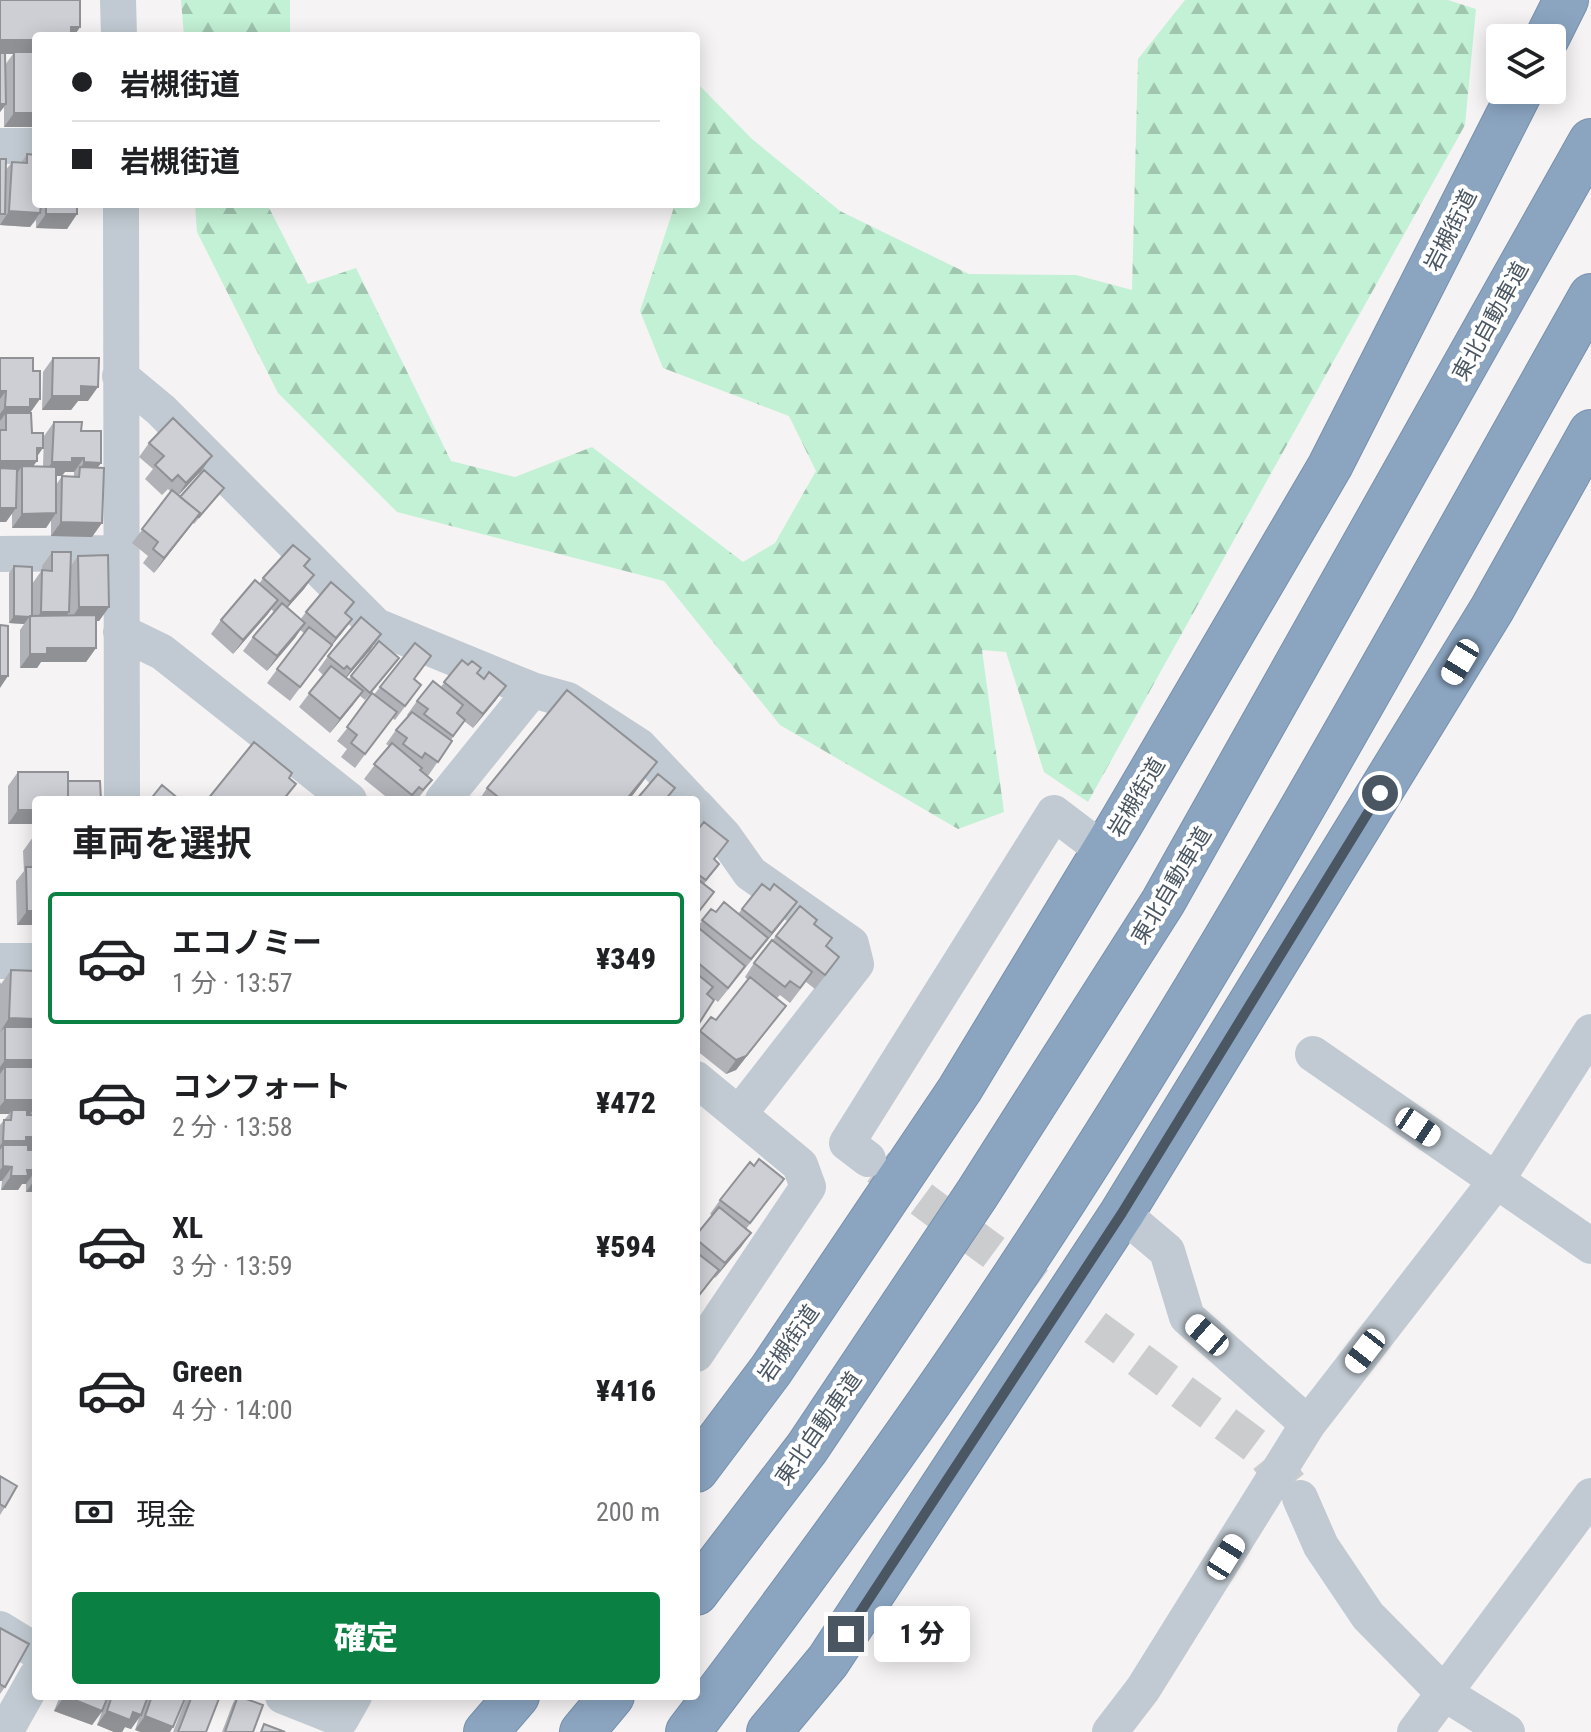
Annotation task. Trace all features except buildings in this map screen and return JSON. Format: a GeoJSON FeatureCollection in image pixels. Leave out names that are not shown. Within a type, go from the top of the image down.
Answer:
{"type":"FeatureCollection","features":[{"type":"Feature","properties":{"kind":"highway"},"geometry":{"type":"LineString","coordinates":[[1554,24],[1566,0]]}},
{"type":"Feature","properties":{"kind":"highway","name":"岩槻街道"},"geometry":{"type":"LineString","coordinates":[[700,1465],[771,1370],[960,1089],[1104,851],[1330,466],[1514,104]]}},
{"type":"Feature","properties":{"kind":"highway","name":"東北自動車道"},"geometry":{"type":"LineString","coordinates":[[700,1588],[807,1448],[977,1194],[1163,902],[1591,141]]}},
{"type":"Feature","properties":{"kind":"highway"},"geometry":{"type":"LineString","coordinates":[[688,1732],[835,1539],[1017,1273],[1194,988],[1591,296]]}},
{"type":"Feature","properties":{"kind":"highway"},"geometry":{"type":"LineString","coordinates":[[769,1732],[828,1661],[1122,1213],[1492,609],[1591,432]]}},
{"type":"Feature","properties":{"kind":"highway"},"geometry":{"type":"LineString","coordinates":[[486,1732],[514,1700]]}},
{"type":"Feature","properties":{"kind":"highway"},"geometry":{"type":"LineString","coordinates":[[582,1732],[609,1700]]}},
{"type":"Feature","properties":{"kind":"street"},"geometry":{"type":"LineString","coordinates":[[118,0],[119,32]]}},
{"type":"Feature","properties":{"kind":"street"},"geometry":{"type":"LineString","coordinates":[[0,146],[32,146]]}},
{"type":"Feature","properties":{"kind":"street"},"geometry":{"type":"LineString","coordinates":[[121,208],[119,553],[122,796]]}},
{"type":"Feature","properties":{"kind":"street"},"geometry":{"type":"LineString","coordinates":[[120,376],[161,410],[376,626],[532,690],[568,700],[639,746],[686,796]]}},
{"type":"Feature","properties":{"kind":"street"},"geometry":{"type":"LineString","coordinates":[[0,554],[119,553]]}},
{"type":"Feature","properties":{"kind":"street"},"geometry":{"type":"LineString","coordinates":[[121,632],[162,652],[344,796]]}},
{"type":"Feature","properties":{"kind":"street"},"geometry":{"type":"LineString","coordinates":[[446,796],[532,690]]}},
{"type":"Feature","properties":{"kind":"street"},"geometry":{"type":"LineString","coordinates":[[700,810],[724,836],[750,873],[851,944],[856,964],[739,1114]]}},
{"type":"Feature","properties":{"kind":"street"},"geometry":{"type":"LineString","coordinates":[[868,1159],[847,1143],[1054,813],[1104,851]]}},
{"type":"Feature","properties":{"kind":"street"},"geometry":{"type":"LineString","coordinates":[[0,961],[32,961]]}},
{"type":"Feature","properties":{"kind":"street"},"geometry":{"type":"LineString","coordinates":[[1110,1732],[1143,1689],[1308,1424],[1496,1181],[1591,1032]]}},
{"type":"Feature","properties":{"kind":"street"},"geometry":{"type":"LineString","coordinates":[[1313,1054],[1591,1246]]}},
{"type":"Feature","properties":{"kind":"street"},"geometry":{"type":"LineString","coordinates":[[700,1082],[800,1165],[808,1187],[700,1348]]}},
{"type":"Feature","properties":{"kind":"street"},"geometry":{"type":"LineString","coordinates":[[1122,1213],[1167,1251],[1187,1317],[1308,1424]]}},
{"type":"Feature","properties":{"kind":"street"},"geometry":{"type":"LineString","coordinates":[[1415,1732],[1591,1496]]}},
{"type":"Feature","properties":{"kind":"street"},"geometry":{"type":"LineString","coordinates":[[1300,1498],[1321,1546],[1368,1616],[1444,1693],[1507,1732]]}},
{"type":"Feature","properties":{"kind":"street"},"geometry":{"type":"LineString","coordinates":[[0,1629],[32,1649]]}},
{"type":"Feature","properties":{"kind":"street"},"geometry":{"type":"LineString","coordinates":[[5,1732],[32,1684]]}},
{"type":"Feature","properties":{"kind":"street"},"geometry":{"type":"LineString","coordinates":[[293,1700],[341,1719],[352,1700]]}},
{"type":"Feature","properties":{"kind":"green space"},"geometry":{"type":"Polygon","coordinates":[[[181,0],[290,0],[290,32],[184,32],[181,0]]]}},
{"type":"Feature","properties":{"kind":"green space"},"geometry":{"type":"Polygon","coordinates":[[[1185,0],[1448,0],[1476,9],[1465,125],[1088,802],[1044,772],[1006,652],[982,650],[1004,812],[958,829],[780,725],[664,581],[397,512],[278,393],[197,232],[195,208],[269,208],[308,284],[356,268],[451,461],[515,477],[592,447],[743,562],[775,543],[816,471],[789,416],[663,368],[640,311],[674,208],[700,208],[700,86],[752,139],[840,211],[969,274],[1076,275],[1132,290],[1138,59],[1185,0]]]}},
{"type":"Feature","properties":{"kind":"tunnel"},"geometry":{"type":"LineString","coordinates":[[878,1167],[1261,1450],[1297,1494]]}},
{"type":"Feature","properties":{"kind":"route"},"geometry":{"type":"LineString","coordinates":[[846,1634],[1122,1213],[1380,793]]}}]}
